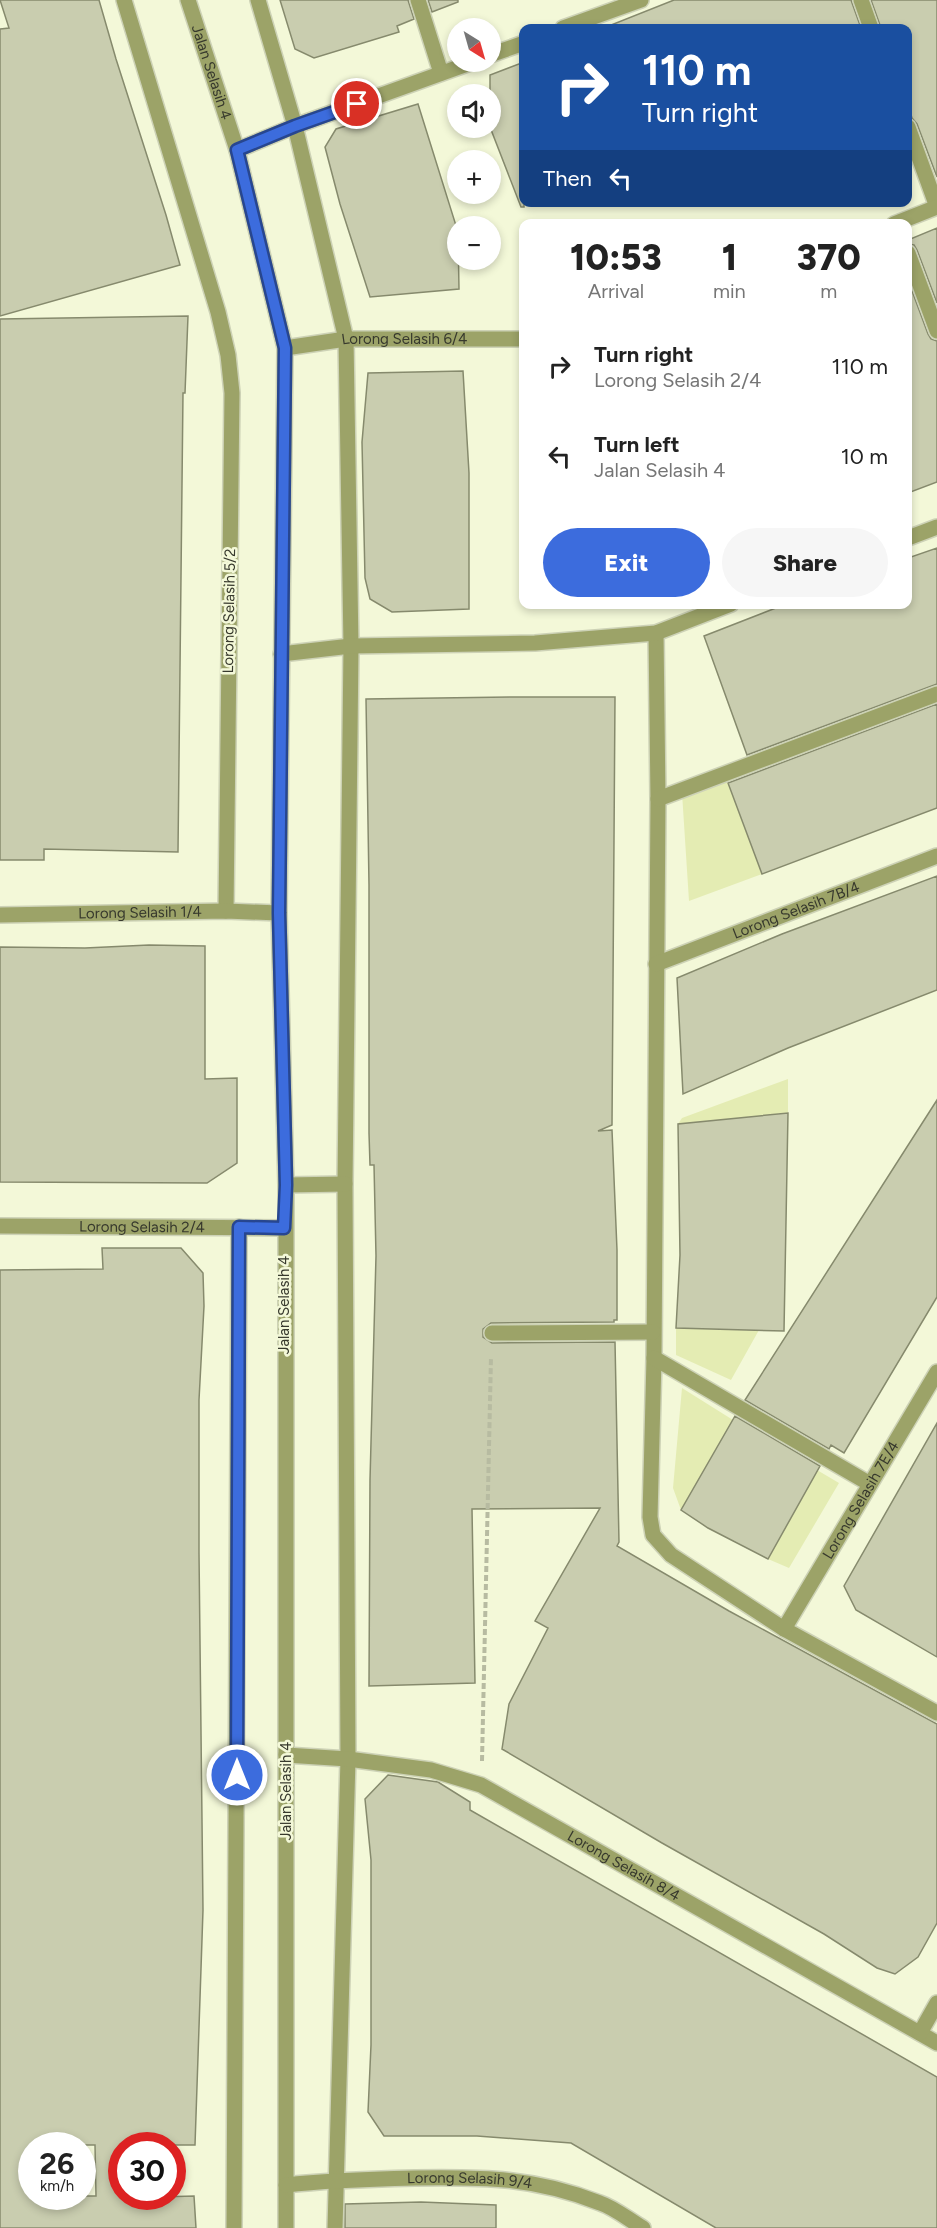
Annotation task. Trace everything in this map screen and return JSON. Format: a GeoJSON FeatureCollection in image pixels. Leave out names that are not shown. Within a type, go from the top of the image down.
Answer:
{"type":"FeatureCollection","features":[{"type":"Feature","properties":{"kind":"street","name":"Lorong Selasih 5/2"},"geometry":{"type":"LineString","coordinates":[[124,0],[218,312],[228,355],[232,393],[226,911]]}},
{"type":"Feature","properties":{"kind":"street","name":"Jalan Selasih 4"},"geometry":{"type":"LineString","coordinates":[[188,0],[237,150],[285,348],[279,913],[286,1185],[284,1228],[286,2228]]}},
{"type":"Feature","properties":{"kind":"street"},"geometry":{"type":"LineString","coordinates":[[258,0],[295,126],[346,339],[351,646],[345,1184],[348,1759],[335,2228]]}},
{"type":"Feature","properties":{"kind":"street"},"geometry":{"type":"LineString","coordinates":[[418,0],[441,73]]}},
{"type":"Feature","properties":{"kind":"street"},"geometry":{"type":"LineString","coordinates":[[574,24],[641,0]]}},
{"type":"Feature","properties":{"kind":"street"},"geometry":{"type":"LineString","coordinates":[[861,0],[870,24]]}},
{"type":"Feature","properties":{"kind":"street"},"geometry":{"type":"LineString","coordinates":[[501,51],[519,45]]}},
{"type":"Feature","properties":{"kind":"street"},"geometry":{"type":"LineString","coordinates":[[237,150],[295,126],[447,71]]}},
{"type":"Feature","properties":{"kind":"street"},"geometry":{"type":"LineString","coordinates":[[906,219],[937,207],[912,138]]}},
{"type":"Feature","properties":{"kind":"street"},"geometry":{"type":"LineString","coordinates":[[912,264],[937,331]]}},
{"type":"Feature","properties":{"kind":"street","name":"Lorong Selasih 6/4"},"geometry":{"type":"LineString","coordinates":[[285,348],[346,339],[519,339]]}},
{"type":"Feature","properties":{"kind":"street"},"geometry":{"type":"LineString","coordinates":[[912,536],[937,527]]}},
{"type":"Feature","properties":{"kind":"street"},"geometry":{"type":"LineString","coordinates":[[281,654],[351,646],[535,643],[656,633],[718,609]]}},
{"type":"Feature","properties":{"kind":"street"},"geometry":{"type":"LineString","coordinates":[[656,633],[658,799],[654,1358],[650,1517],[653,1534],[671,1555],[784,1629],[937,1713]]}},
{"type":"Feature","properties":{"kind":"street"},"geometry":{"type":"LineString","coordinates":[[658,799],[937,694]]}},
{"type":"Feature","properties":{"kind":"street","name":"Lorong Selasih 7B/4"},"geometry":{"type":"LineString","coordinates":[[656,964],[937,856]]}},
{"type":"Feature","properties":{"kind":"street","name":"Lorong Selasih 1/4"},"geometry":{"type":"LineString","coordinates":[[0,915],[226,911],[279,913]]}},
{"type":"Feature","properties":{"kind":"street"},"geometry":{"type":"LineString","coordinates":[[286,1185],[345,1184]]}},
{"type":"Feature","properties":{"kind":"street","name":"Lorong Selasih 2/4"},"geometry":{"type":"LineString","coordinates":[[0,1226],[284,1228]]}},
{"type":"Feature","properties":{"kind":"street"},"geometry":{"type":"LineString","coordinates":[[234,2228],[239,1227]]}},
{"type":"Feature","properties":{"kind":"street"},"geometry":{"type":"LineString","coordinates":[[492,1333],[653,1332]]}},
{"type":"Feature","properties":{"kind":"street"},"geometry":{"type":"LineString","coordinates":[[654,1358],[870,1484]]}},
{"type":"Feature","properties":{"kind":"street","name":"Lorong Selasih 7E/4"},"geometry":{"type":"LineString","coordinates":[[784,1629],[937,1372]]}},
{"type":"Feature","properties":{"kind":"street","name":"Lorong Selasih 8/4"},"geometry":{"type":"LineString","coordinates":[[286,1755],[348,1759],[431,1770],[481,1785],[937,2043]]}},
{"type":"Feature","properties":{"kind":"street"},"geometry":{"type":"LineString","coordinates":[[920,2033],[937,2003]]}},
{"type":"Feature","properties":{"kind":"street","name":"Lorong Selasih 9/4"},"geometry":{"type":"LineString","coordinates":[[286,2185],[338,2179],[479,2178],[526,2181],[603,2204],[643,2228]]}},
{"type":"Feature","properties":{"kind":"path"},"geometry":{"type":"LineString","coordinates":[[481,1785],[492,1333]]}},
{"type":"Feature","properties":{"kind":"green space"},"geometry":{"type":"Polygon","coordinates":[[[726,777],[762,874],[689,901],[682,793],[726,777]]]}},
{"type":"Feature","properties":{"kind":"green space"},"geometry":{"type":"Polygon","coordinates":[[[788,1079],[788,1113],[678,1124],[682,1118],[788,1079]]]}},
{"type":"Feature","properties":{"kind":"green space"},"geometry":{"type":"Polygon","coordinates":[[[676,1328],[759,1330],[731,1380],[676,1355],[676,1328]]]}},
{"type":"Feature","properties":{"kind":"green space"},"geometry":{"type":"Polygon","coordinates":[[[682,1388],[733,1420],[681,1510],[673,1488],[682,1388]]]}},
{"type":"Feature","properties":{"kind":"green space"},"geometry":{"type":"Polygon","coordinates":[[[817,1470],[839,1483],[789,1568],[768,1559],[817,1470]]]}},
{"type":"Feature","properties":{"kind":"building"},"geometry":{"type":"Polygon","coordinates":[[[0,0],[99,0],[180,265],[0,316],[0,29],[9,28],[0,0]]]}},
{"type":"Feature","properties":{"kind":"building"},"geometry":{"type":"Polygon","coordinates":[[[280,0],[408,0],[414,19],[397,26],[399,32],[314,58],[295,49],[280,0]]]}},
{"type":"Feature","properties":{"kind":"building"},"geometry":{"type":"Polygon","coordinates":[[[428,0],[458,0],[458,2],[432,12],[428,0]]]}},
{"type":"Feature","properties":{"kind":"building"},"geometry":{"type":"Polygon","coordinates":[[[674,0],[851,0],[860,24],[614,24],[674,0]]]}},
{"type":"Feature","properties":{"kind":"building"},"geometry":{"type":"Polygon","coordinates":[[[871,0],[937,0],[937,177],[917,124],[912,118],[912,24],[880,24],[871,0]]]}},
{"type":"Feature","properties":{"kind":"building"},"geometry":{"type":"Polygon","coordinates":[[[519,64],[519,202],[501,150],[499,150],[494,138],[501,138],[501,84],[490,84],[490,75],[519,64]]]}},
{"type":"Feature","properties":{"kind":"building"},"geometry":{"type":"Polygon","coordinates":[[[418,104],[447,197],[447,204],[449,204],[453,216],[447,216],[447,270],[459,270],[459,289],[370,297],[340,204],[325,147],[336,129],[418,104]]]}},
{"type":"Feature","properties":{"kind":"building"},"geometry":{"type":"Polygon","coordinates":[[[937,228],[937,303],[917,250],[912,245],[912,238],[937,228]]]}},
{"type":"Feature","properties":{"kind":"building"},"geometry":{"type":"Polygon","coordinates":[[[912,291],[928,334],[931,339],[937,341],[937,482],[912,491],[912,291]]]}},
{"type":"Feature","properties":{"kind":"building"},"geometry":{"type":"Polygon","coordinates":[[[188,316],[185,393],[183,393],[178,852],[44,849],[44,860],[0,860],[0,319],[188,316]]]}},
{"type":"Feature","properties":{"kind":"building"},"geometry":{"type":"Polygon","coordinates":[[[463,371],[469,473],[469,609],[392,612],[370,599],[365,578],[362,442],[368,373],[463,371]]]}},
{"type":"Feature","properties":{"kind":"building"},"geometry":{"type":"Polygon","coordinates":[[[937,548],[937,684],[747,755],[704,636],[773,609],[912,609],[912,557],[937,548]]]}},
{"type":"Feature","properties":{"kind":"building"},"geometry":{"type":"Polygon","coordinates":[[[615,697],[612,1125],[598,1131],[612,1130],[617,1250],[617,1320],[614,1322],[491,1323],[483,1329],[483,1337],[492,1343],[615,1342],[619,1542],[617,1546],[729,1611],[937,1724],[937,1923],[918,1957],[895,1974],[877,1968],[824,1934],[502,1749],[509,1704],[548,1628],[535,1621],[600,1508],[472,1509],[475,1683],[369,1686],[370,1480],[376,1256],[374,1165],[370,1165],[369,1133],[366,699],[615,697]]]}},
{"type":"Feature","properties":{"kind":"building"},"geometry":{"type":"Polygon","coordinates":[[[937,704],[937,808],[762,874],[728,783],[937,704]]]}},
{"type":"Feature","properties":{"kind":"building"},"geometry":{"type":"Polygon","coordinates":[[[937,876],[937,990],[788,1048],[683,1094],[677,978],[782,934],[937,876]]]}},
{"type":"Feature","properties":{"kind":"building"},"geometry":{"type":"Polygon","coordinates":[[[149,945],[205,946],[205,1079],[237,1078],[237,1163],[207,1183],[0,1182],[0,947],[85,948],[149,945]]]}},
{"type":"Feature","properties":{"kind":"building"},"geometry":{"type":"Polygon","coordinates":[[[937,1100],[937,1297],[844,1453],[831,1445],[829,1449],[745,1400],[937,1100]]]}},
{"type":"Feature","properties":{"kind":"building"},"geometry":{"type":"Polygon","coordinates":[[[788,1113],[784,1331],[676,1328],[680,1255],[678,1124],[788,1113]]]}},
{"type":"Feature","properties":{"kind":"building"},"geometry":{"type":"Polygon","coordinates":[[[102,1248],[181,1248],[203,1273],[204,1306],[199,1400],[199,1553],[203,1910],[195,2145],[186,2145],[186,2132],[108,2132],[108,2210],[186,2210],[186,2196],[194,2196],[196,2228],[0,2228],[0,1270],[103,1269],[102,1248]]]}},
{"type":"Feature","properties":{"kind":"building"},"geometry":{"type":"Polygon","coordinates":[[[735,1416],[820,1466],[768,1559],[708,1528],[681,1510],[735,1416]]]}},
{"type":"Feature","properties":{"kind":"building"},"geometry":{"type":"Polygon","coordinates":[[[937,1423],[937,1657],[856,1610],[844,1586],[937,1423]]]}},
{"type":"Feature","properties":{"kind":"building"},"geometry":{"type":"Polygon","coordinates":[[[388,1775],[438,1782],[470,1802],[470,1810],[937,2077],[937,2228],[716,2228],[571,2143],[477,2136],[384,2136],[368,2112],[371,2045],[371,1860],[365,1799],[388,1775]]]}},
{"type":"Feature","properties":{"kind":"building"},"geometry":{"type":"Polygon","coordinates":[[[421,2202],[496,2205],[496,2228],[345,2228],[345,2204],[421,2202]]]}},
{"type":"Feature","properties":{"kind":"route"},"geometry":{"type":"LineString","coordinates":[[237,1775],[239,1227],[284,1228],[286,1185],[279,913],[285,348],[237,150],[357,104]]}}]}
